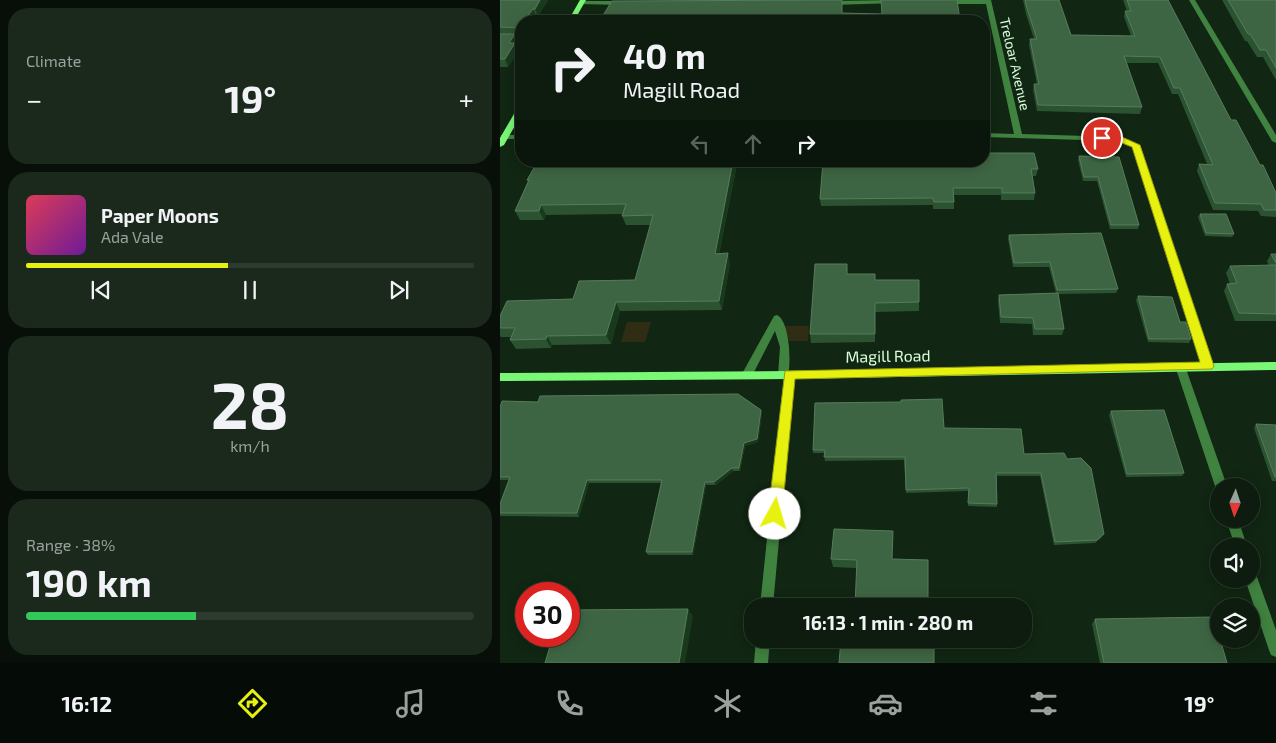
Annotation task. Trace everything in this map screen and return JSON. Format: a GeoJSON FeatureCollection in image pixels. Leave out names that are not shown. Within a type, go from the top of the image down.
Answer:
{"type":"FeatureCollection","features":[{"type":"Feature","properties":{"kind":"main road"},"geometry":{"type":"LineString","coordinates":[[575,15],[582,2]]}},
{"type":"Feature","properties":{"kind":"main road"},"geometry":{"type":"LineString","coordinates":[[500,146],[515,118]]}},
{"type":"Feature","properties":{"kind":"main road","name":"Magill Road"},"geometry":{"type":"LineString","coordinates":[[500,377],[786,375],[1180,366],[1276,366]]}},
{"type":"Feature","properties":{"kind":"street"},"geometry":{"type":"LineString","coordinates":[[1192,0],[1276,141]]}},
{"type":"Feature","properties":{"kind":"street"},"geometry":{"type":"LineString","coordinates":[[939,2],[988,1]]}},
{"type":"Feature","properties":{"kind":"street","name":"Treloar Avenue"},"geometry":{"type":"LineString","coordinates":[[988,1],[1018,134]]}},
{"type":"Feature","properties":{"kind":"street"},"geometry":{"type":"LineString","coordinates":[[582,2],[627,3]]}},
{"type":"Feature","properties":{"kind":"street"},"geometry":{"type":"LineString","coordinates":[[822,3],[900,2]]}},
{"type":"Feature","properties":{"kind":"street"},"geometry":{"type":"LineString","coordinates":[[500,38],[515,38]]}},
{"type":"Feature","properties":{"kind":"street"},"geometry":{"type":"LineString","coordinates":[[990,135],[1018,134],[1119,139],[1136,145],[1208,366]]}},
{"type":"Feature","properties":{"kind":"street"},"geometry":{"type":"LineString","coordinates":[[504,137],[515,137]]}},
{"type":"Feature","properties":{"kind":"street"},"geometry":{"type":"LineString","coordinates":[[747,375],[777,319],[785,347],[786,375],[767,598]]}},
{"type":"Feature","properties":{"kind":"street"},"geometry":{"type":"LineString","coordinates":[[1180,366],[1218,478]]}},
{"type":"Feature","properties":{"kind":"street"},"geometry":{"type":"LineString","coordinates":[[1255,588],[1276,650]]}},
{"type":"Feature","properties":{"kind":"street"},"geometry":{"type":"LineString","coordinates":[[761,663],[762,648]]}},
{"type":"Feature","properties":{"kind":"shaded area"},"geometry":{"type":"Polygon","coordinates":[[[627,322],[651,322],[645,342],[621,342],[627,322]]]}},
{"type":"Feature","properties":{"kind":"shaded area"},"geometry":{"type":"Polygon","coordinates":[[[784,326],[809,326],[808,341],[789,341],[784,326]]]}},
{"type":"Feature","properties":{"kind":"building"},"geometry":{"type":"Polygon","coordinates":[[[500,0],[540,0],[535,9],[528,15],[515,15],[515,28],[500,27],[500,0]]]}},
{"type":"Feature","properties":{"kind":"building"},"geometry":{"type":"Polygon","coordinates":[[[842,0],[842,13],[882,14],[881,0],[957,0],[959,15],[603,15],[612,1],[842,0]]]}},
{"type":"Feature","properties":{"kind":"building"},"geometry":{"type":"Polygon","coordinates":[[[1025,0],[1059,0],[1071,35],[1135,36],[1125,11],[1131,11],[1127,0],[1168,0],[1231,120],[1236,120],[1260,165],[1263,165],[1276,193],[1276,210],[1264,210],[1261,204],[1215,203],[1199,164],[1213,165],[1180,88],[1174,88],[1160,57],[1124,56],[1142,107],[1038,105],[1034,84],[1039,84],[1030,39],[1037,39],[1025,0]]]}},
{"type":"Feature","properties":{"kind":"building"},"geometry":{"type":"Polygon","coordinates":[[[1228,0],[1276,0],[1276,68],[1266,50],[1260,50],[1250,34],[1248,34],[1228,0]]]}},
{"type":"Feature","properties":{"kind":"building"},"geometry":{"type":"Polygon","coordinates":[[[500,34],[515,34],[509,43],[515,43],[505,59],[500,59],[500,34]]]}},
{"type":"Feature","properties":{"kind":"building"},"geometry":{"type":"Polygon","coordinates":[[[990,153],[1034,153],[1038,169],[1031,169],[1035,193],[1002,193],[1002,188],[953,188],[954,202],[934,202],[933,198],[820,199],[823,167],[990,167],[990,153]]]}},
{"type":"Feature","properties":{"kind":"building"},"geometry":{"type":"Polygon","coordinates":[[[1079,156],[1119,157],[1139,225],[1111,225],[1098,177],[1084,177],[1079,156]]]}},
{"type":"Feature","properties":{"kind":"building"},"geometry":{"type":"Polygon","coordinates":[[[535,167],[732,167],[715,254],[728,253],[719,301],[616,302],[606,335],[547,336],[546,339],[510,340],[515,328],[500,328],[500,316],[507,301],[573,299],[579,281],[635,280],[653,215],[622,216],[626,204],[541,205],[539,211],[515,211],[529,180],[527,180],[535,167]]]}},
{"type":"Feature","properties":{"kind":"building"},"geometry":{"type":"Polygon","coordinates":[[[1200,214],[1226,214],[1234,234],[1206,233],[1200,214]]]}},
{"type":"Feature","properties":{"kind":"building"},"geometry":{"type":"Polygon","coordinates":[[[1101,233],[1118,289],[1057,290],[1050,262],[1014,263],[1009,235],[1101,233]]]}},
{"type":"Feature","properties":{"kind":"building"},"geometry":{"type":"Polygon","coordinates":[[[1271,254],[1276,254],[1276,263],[1271,254]]]}},
{"type":"Feature","properties":{"kind":"building"},"geometry":{"type":"Polygon","coordinates":[[[815,264],[847,264],[847,274],[875,274],[875,280],[919,280],[919,302],[875,303],[875,334],[810,334],[815,264]]]}},
{"type":"Feature","properties":{"kind":"building"},"geometry":{"type":"Polygon","coordinates":[[[1276,265],[1276,314],[1239,313],[1227,284],[1237,283],[1230,266],[1276,265]]]}},
{"type":"Feature","properties":{"kind":"building"},"geometry":{"type":"Polygon","coordinates":[[[1058,293],[1064,329],[1035,329],[1033,318],[1001,317],[999,295],[1058,293]]]}},
{"type":"Feature","properties":{"kind":"building"},"geometry":{"type":"Polygon","coordinates":[[[1138,296],[1172,297],[1180,322],[1186,322],[1191,339],[1149,339],[1138,296]]]}},
{"type":"Feature","properties":{"kind":"building"},"geometry":{"type":"Polygon","coordinates":[[[738,394],[761,410],[757,439],[744,443],[739,468],[732,468],[714,482],[705,482],[692,552],[646,552],[662,480],[587,480],[577,513],[500,513],[500,504],[510,477],[500,477],[500,407],[502,401],[538,402],[540,396],[738,394]]]}},
{"type":"Feature","properties":{"kind":"building"},"geometry":{"type":"Polygon","coordinates":[[[942,399],[944,428],[1021,429],[1024,454],[1064,453],[1067,459],[1081,458],[1091,468],[1104,534],[1097,540],[1055,542],[1041,473],[996,473],[997,504],[968,503],[969,488],[906,490],[905,457],[824,457],[825,450],[813,450],[815,403],[901,402],[901,400],[942,399]]]}},
{"type":"Feature","properties":{"kind":"building"},"geometry":{"type":"Polygon","coordinates":[[[1164,410],[1184,473],[1127,474],[1111,411],[1164,410]]]}},
{"type":"Feature","properties":{"kind":"building"},"geometry":{"type":"Polygon","coordinates":[[[1256,424],[1276,425],[1276,477],[1275,477],[1256,424]]]}},
{"type":"Feature","properties":{"kind":"building"},"geometry":{"type":"Polygon","coordinates":[[[834,529],[893,531],[892,559],[928,560],[928,598],[855,598],[857,560],[831,559],[834,529]]]}},
{"type":"Feature","properties":{"kind":"building"},"geometry":{"type":"Polygon","coordinates":[[[688,609],[679,663],[545,663],[550,647],[580,647],[580,610],[688,609]]]}},
{"type":"Feature","properties":{"kind":"building"},"geometry":{"type":"Polygon","coordinates":[[[1210,617],[1210,648],[1223,648],[1227,663],[1104,663],[1095,619],[1210,617]]]}},
{"type":"Feature","properties":{"kind":"building"},"geometry":{"type":"Polygon","coordinates":[[[840,648],[934,648],[934,663],[839,663],[840,648]]]}},
{"type":"Feature","properties":{"kind":"route"},"geometry":{"type":"LineString","coordinates":[[775,514],[789,375],[1208,366],[1136,145],[1119,139],[1102,138]]}}]}
